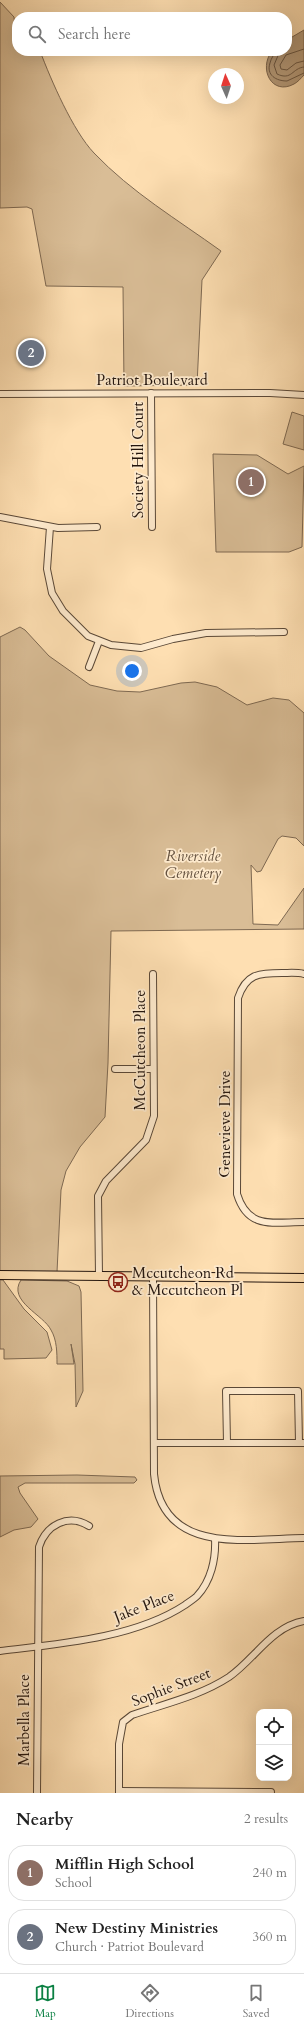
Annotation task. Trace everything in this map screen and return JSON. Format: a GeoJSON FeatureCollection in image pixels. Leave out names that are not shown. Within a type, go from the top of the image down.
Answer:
{"type":"FeatureCollection","features":[{"type":"Feature","properties":{"kind":"main road"},"geometry":{"type":"LineString","coordinates":[[0,1274],[304,1278]]}},
{"type":"Feature","properties":{"kind":"street","name":"Society Hill Court"},"geometry":{"type":"LineString","coordinates":[[151,393],[152,527]]}},
{"type":"Feature","properties":{"kind":"street","name":"Patriot Boulevard"},"geometry":{"type":"LineString","coordinates":[[0,394],[270,393],[304,395]]}},
{"type":"Feature","properties":{"kind":"street"},"geometry":{"type":"LineString","coordinates":[[0,517],[50,527],[97,527]]}},
{"type":"Feature","properties":{"kind":"street"},"geometry":{"type":"LineString","coordinates":[[50,527],[47,569],[52,592],[62,611],[88,636],[99,641],[111,646],[141,648],[173,639],[206,633],[284,632]]}},
{"type":"Feature","properties":{"kind":"street"},"geometry":{"type":"LineString","coordinates":[[89,667],[99,641]]}},
{"type":"Feature","properties":{"kind":"street","name":"Genevieve Drive"},"geometry":{"type":"LineString","coordinates":[[304,974],[263,973],[251,977],[242,986],[238,998],[237,1194],[241,1208],[251,1218],[265,1222],[304,1222]]}},
{"type":"Feature","properties":{"kind":"street","name":"McCutcheon Place"},"geometry":{"type":"LineString","coordinates":[[99,1275],[98,1196],[106,1181],[146,1140],[154,1116],[153,974]]}},
{"type":"Feature","properties":{"kind":"street"},"geometry":{"type":"LineString","coordinates":[[115,1069],[153,1069]]}},
{"type":"Feature","properties":{"kind":"street"},"geometry":{"type":"LineString","coordinates":[[153,1277],[155,1491],[161,1506],[184,1529],[215,1539],[304,1538]]}},
{"type":"Feature","properties":{"kind":"street"},"geometry":{"type":"LineString","coordinates":[[154,1443],[227,1443],[302,1443],[298,1391],[226,1391],[227,1443]]}},
{"type":"Feature","properties":{"kind":"street","name":"Marbella Place"},"geometry":{"type":"LineString","coordinates":[[37,1793],[39,1547],[42,1538],[52,1526],[63,1522],[77,1521],[89,1526]]}},
{"type":"Feature","properties":{"kind":"street","name":"Jake Place"},"geometry":{"type":"LineString","coordinates":[[0,1651],[38,1646],[126,1630],[172,1613],[197,1596],[210,1575],[216,1551],[215,1539]]}},
{"type":"Feature","properties":{"kind":"street","name":"Sophie Street"},"geometry":{"type":"LineString","coordinates":[[119,1792],[119,1744],[123,1722],[132,1715],[210,1688],[230,1676],[278,1632],[292,1623],[304,1621]]}},
{"type":"Feature","properties":{"kind":"street"},"geometry":{"type":"LineString","coordinates":[[119,1792],[271,1792]]}},
{"type":"Feature","properties":{"kind":"green space"},"geometry":{"type":"Polygon","coordinates":[[[0,2],[12,15],[12,56],[42,56],[56,90],[71,119],[78,132],[94,153],[139,193],[221,251],[202,280],[197,385],[124,386],[123,287],[46,286],[32,209],[27,207],[0,208],[0,2]]]}},
{"type":"Feature","properties":{"kind":"green space"},"geometry":{"type":"Polygon","coordinates":[[[292,412],[304,416],[304,450],[283,444],[292,412]]]}},
{"type":"Feature","properties":{"kind":"green space"},"geometry":{"type":"Polygon","coordinates":[[[213,454],[257,455],[288,474],[304,466],[302,547],[289,552],[216,552],[213,454]]]}},
{"type":"Feature","properties":{"kind":"green space","name":"Riverside Cemetery"},"geometry":{"type":"Polygon","coordinates":[[[20,627],[25,630],[49,656],[90,685],[117,691],[140,692],[181,683],[195,682],[217,687],[247,705],[273,698],[289,700],[304,713],[304,846],[296,838],[282,836],[278,839],[261,871],[257,872],[251,865],[253,924],[278,925],[304,888],[304,929],[111,931],[108,1063],[105,1117],[80,1147],[66,1171],[61,1190],[57,1272],[0,1271],[0,637],[20,627]]]}},
{"type":"Feature","properties":{"kind":"green space"},"geometry":{"type":"Polygon","coordinates":[[[0,1280],[3,1280],[24,1309],[47,1332],[52,1350],[46,1358],[4,1359],[4,1349],[0,1349],[0,1280]]]}},
{"type":"Feature","properties":{"kind":"green space"},"geometry":{"type":"Polygon","coordinates":[[[21,1280],[67,1281],[79,1286],[81,1292],[83,1391],[76,1407],[75,1364],[71,1344],[74,1364],[57,1364],[56,1347],[53,1334],[47,1324],[22,1301],[18,1288],[21,1280]]]}},
{"type":"Feature","properties":{"kind":"green space"},"geometry":{"type":"Polygon","coordinates":[[[77,1475],[135,1477],[137,1480],[134,1483],[25,1483],[18,1487],[20,1493],[38,1519],[31,1527],[14,1530],[0,1537],[0,1476],[77,1475]]]}},
{"type":"Feature","properties":{"kind":"water"},"geometry":{"type":"Polygon","coordinates":[[[304,30],[304,75],[294,84],[286,87],[279,86],[274,84],[270,79],[267,73],[266,65],[269,56],[292,56],[292,37],[304,30]]]}},
{"type":"Feature","properties":{"kind":"place","name":"New Destiny Ministries"},"geometry":{"type":"Point","coordinates":[31,353]}},
{"type":"Feature","properties":{"kind":"place","name":"Mifflin High School"},"geometry":{"type":"Point","coordinates":[251,482]}},
{"type":"Feature","properties":{"kind":"place","name":"Mccutcheon Rd & Mccutcheon Pl"},"geometry":{"type":"Point","coordinates":[118,1282]}}]}
